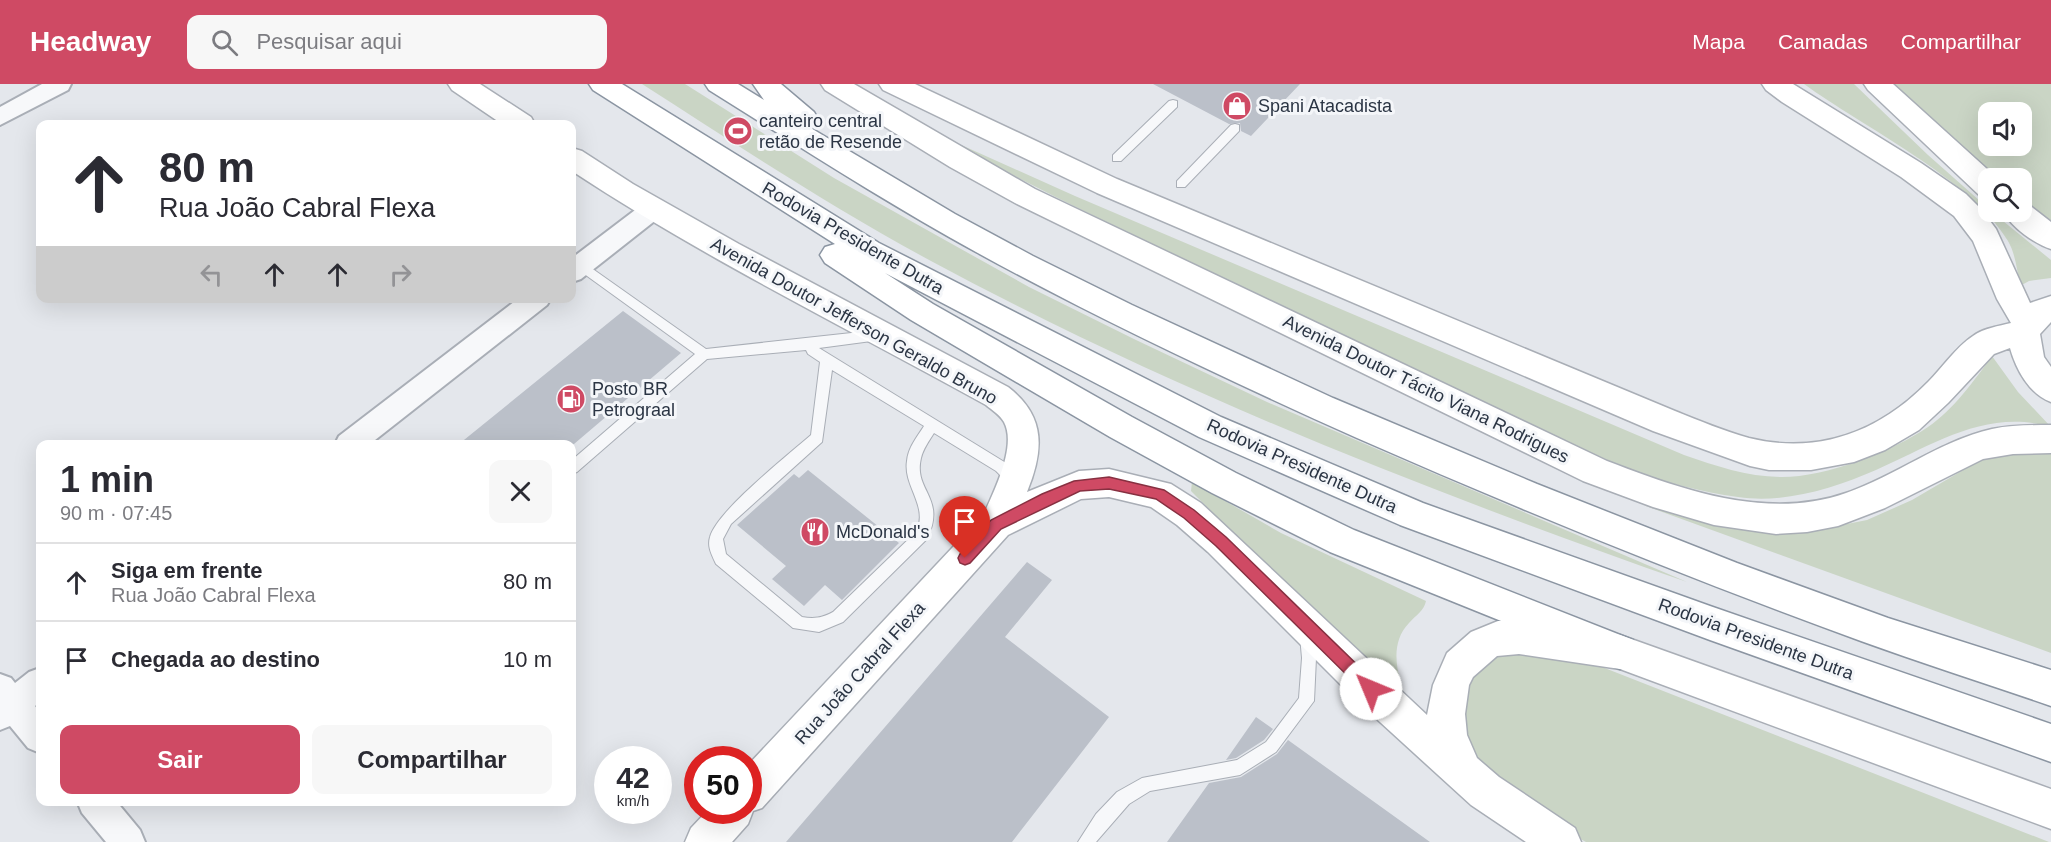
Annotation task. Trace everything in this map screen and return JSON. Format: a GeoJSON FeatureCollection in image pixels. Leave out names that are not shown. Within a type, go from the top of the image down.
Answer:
{"type":"FeatureCollection","features":[{"type":"Feature","properties":{"kind":"main road"},"geometry":{"type":"LineString","coordinates":[[461,84],[515,120]]}},
{"type":"Feature","properties":{"kind":"main road","name":"Rodovia Presidente Dutra"},"geometry":{"type":"LineString","coordinates":[[602,84],[869,251],[1210,427],[1412,514],[1710,623],[2051,743]]}},
{"type":"Feature","properties":{"kind":"main road"},"geometry":{"type":"LineString","coordinates":[[718,84],[940,219],[1073,289],[1324,410],[1542,503],[1836,616],[2051,688]]}},
{"type":"Feature","properties":{"kind":"main road"},"geometry":{"type":"LineString","coordinates":[[766,84],[795,112],[940,219]]}},
{"type":"Feature","properties":{"kind":"main road","name":"Avenida Doutor Tácito Viana Rodrigues"},"geometry":{"type":"LineString","coordinates":[[834,84],[960,160],[1025,196],[1585,465],[1648,491],[1708,508],[1754,517],[1792,519],[1839,511],[1975,448],[2004,440],[2051,439]]}},
{"type":"Feature","properties":{"kind":"main road"},"geometry":{"type":"LineString","coordinates":[[892,84],[1118,190],[1664,421],[1752,453],[1798,458],[1836,453],[1868,442],[1907,421],[1983,345],[1998,338],[2029,315]]}},
{"type":"Feature","properties":{"kind":"main road"},"geometry":{"type":"LineString","coordinates":[[1775,84],[1804,106],[1938,188],[1979,226],[2029,315],[2024,344],[2027,356],[2033,368],[2051,389]]}},
{"type":"Feature","properties":{"kind":"main road"},"geometry":{"type":"LineString","coordinates":[[1877,84],[1978,178]]}},
{"type":"Feature","properties":{"kind":"main road"},"geometry":{"type":"LineString","coordinates":[[645,112],[819,245],[922,312],[1120,427],[1224,483],[1342,541],[1620,652],[2051,808]]}},
{"type":"Feature","properties":{"kind":"main road","name":"Avenida Doutor Jefferson Geraldo Bruno"},"geometry":{"type":"LineString","coordinates":[[576,161],[652,210],[997,396],[1015,412],[1023,431],[1023,448],[1012,487],[996,524]]}},
{"type":"Feature","properties":{"kind":"main road"},"geometry":{"type":"LineString","coordinates":[[2031,222],[2051,238]]}},
{"type":"Feature","properties":{"kind":"main road"},"geometry":{"type":"LineString","coordinates":[[996,524],[1047,498],[1079,485],[1109,483],[1160,494],[1189,514],[1221,541],[1371,689],[1485,791],[1561,842]]}},
{"type":"Feature","properties":{"kind":"main road","name":"Rua João Cabral Flexa"},"geometry":{"type":"LineString","coordinates":[[762,779],[996,524]]}},
{"type":"Feature","properties":{"kind":"main road"},"geometry":{"type":"LineString","coordinates":[[1463,771],[1448,735],[1446,714],[1451,685],[1461,665],[1474,652],[1498,638],[1519,636],[1620,652]]}},
{"type":"Feature","properties":{"kind":"main road"},"geometry":{"type":"LineString","coordinates":[[705,842],[721,824]]}},
{"type":"Feature","properties":{"kind":"street"},"geometry":{"type":"LineString","coordinates":[[0,117],[60,84]]}},
{"type":"Feature","properties":{"kind":"street"},"geometry":{"type":"LineString","coordinates":[[576,269],[652,210]]}},
{"type":"Feature","properties":{"kind":"street"},"geometry":{"type":"LineString","coordinates":[[354,440],[532,303]]}},
{"type":"Feature","properties":{"kind":"street"},"geometry":{"type":"LineString","coordinates":[[36,685],[4,702],[36,733]]}},
{"type":"Feature","properties":{"kind":"street"},"geometry":{"type":"LineString","coordinates":[[98,806],[128,842]]}},
{"type":"Feature","properties":{"kind":"lane"},"geometry":{"type":"LineString","coordinates":[[1117,158],[1173,104]]}},
{"type":"Feature","properties":{"kind":"lane"},"geometry":{"type":"LineString","coordinates":[[1181,184],[1235,128]]}},
{"type":"Feature","properties":{"kind":"lane"},"geometry":{"type":"LineString","coordinates":[[576,269],[704,354]]}},
{"type":"Feature","properties":{"kind":"lane"},"geometry":{"type":"LineString","coordinates":[[576,465],[704,354],[811,344],[884,334]]}},
{"type":"Feature","properties":{"kind":"lane"},"geometry":{"type":"LineString","coordinates":[[812,350],[1001,467],[1009,475],[1012,487]]}},
{"type":"Feature","properties":{"kind":"lane"},"geometry":{"type":"LineString","coordinates":[[827,360],[817,438],[726,520],[716,534],[714,547],[721,559],[798,622],[811,626],[827,624],[838,617],[921,535],[928,524],[928,511],[913,467],[914,455],[932,425]]}},
{"type":"Feature","properties":{"kind":"lane"},"geometry":{"type":"LineString","coordinates":[[1086,842],[1102,820],[1123,798],[1148,784],[1240,767],[1271,747],[1306,701],[1309,658],[1303,621]]}},
{"type":"Feature","properties":{"kind":"green space"},"geometry":{"type":"Polygon","coordinates":[[[642,84],[685,84],[834,178],[1029,287],[1136,340],[1267,402],[1687,582],[1398,475],[1208,396],[1114,353],[931,261],[857,219],[642,84]]]}},
{"type":"Feature","properties":{"kind":"green space"},"geometry":{"type":"Polygon","coordinates":[[[1804,84],[1854,84],[1978,199],[1978,205],[1943,175],[1804,84]]]}},
{"type":"Feature","properties":{"kind":"green space"},"geometry":{"type":"Polygon","coordinates":[[[1893,84],[2051,84],[2051,224],[2032,209],[2032,168],[1984,168],[1893,84]]]}},
{"type":"Feature","properties":{"kind":"green space"},"geometry":{"type":"Polygon","coordinates":[[[919,126],[1075,196],[1684,455],[1732,470],[1769,477],[1799,476],[1838,468],[1877,454],[1913,436],[1937,420],[1963,394],[1992,356],[2018,392],[2051,427],[2027,422],[2004,422],[1960,432],[1876,470],[1809,493],[1756,499],[1694,489],[1608,462],[1565,444],[1098,218],[919,126]]]}},
{"type":"Feature","properties":{"kind":"green space"},"geometry":{"type":"Polygon","coordinates":[[[1994,222],[2004,222],[2051,260],[2051,278],[2029,281],[2020,286],[2015,257],[2008,241],[1994,222]]]}},
{"type":"Feature","properties":{"kind":"green space"},"geometry":{"type":"Polygon","coordinates":[[[2006,449],[2051,449],[2051,653],[1643,505],[1721,524],[1822,529],[1867,520],[1912,500],[1982,459],[2006,449]]]}},
{"type":"Feature","properties":{"kind":"green space"},"geometry":{"type":"Polygon","coordinates":[[[1192,482],[1281,533],[1426,601],[1422,610],[1402,632],[1398,642],[1398,673],[1407,704],[1347,648],[1191,491],[1192,482]]]}},
{"type":"Feature","properties":{"kind":"green space"},"geometry":{"type":"Polygon","coordinates":[[[1551,647],[2049,842],[1586,842],[1504,786],[1476,760],[1469,749],[1463,729],[1458,694],[1485,651],[1551,647]]]}},
{"type":"Feature","properties":{"kind":"building","name":"Spani Atacadista"},"geometry":{"type":"Polygon","coordinates":[[[1153,84],[1300,84],[1251,136],[1241,131],[1240,123],[1229,124],[1153,84]]]}},
{"type":"Feature","properties":{"kind":"building","name":"Posto BR Petrograal"},"geometry":{"type":"Polygon","coordinates":[[[623,311],[681,353],[576,442],[576,440],[464,440],[623,311]]]}},
{"type":"Feature","properties":{"kind":"building","name":"McDonald's"},"geometry":{"type":"Polygon","coordinates":[[[808,470],[899,543],[842,600],[825,585],[804,606],[772,579],[786,566],[737,525],[794,474],[799,478],[808,470]]]}},
{"type":"Feature","properties":{"kind":"building"},"geometry":{"type":"Polygon","coordinates":[[[1027,562],[1052,580],[1005,637],[1109,717],[1012,842],[786,842],[1027,562]]]}},
{"type":"Feature","properties":{"kind":"building"},"geometry":{"type":"Polygon","coordinates":[[[1256,717],[1273,729],[1264,740],[1236,758],[1226,760],[1256,717]]]}},
{"type":"Feature","properties":{"kind":"building"},"geometry":{"type":"Polygon","coordinates":[[[1288,740],[1430,842],[1167,842],[1209,783],[1241,777],[1277,754],[1288,740]]]}},
{"type":"Feature","properties":{"kind":"place","name":"Spani Atacadista"},"geometry":{"type":"Point","coordinates":[1237,106]}},
{"type":"Feature","properties":{"kind":"place","name":"canteiro central retão de Resende"},"geometry":{"type":"Point","coordinates":[738,131]}},
{"type":"Feature","properties":{"kind":"place","name":"Posto BR Petrograal"},"geometry":{"type":"Point","coordinates":[571,399]}},
{"type":"Feature","properties":{"kind":"place","name":"McDonald's"},"geometry":{"type":"Point","coordinates":[815,532]}},
{"type":"Feature","properties":{"kind":"route"},"geometry":{"type":"LineString","coordinates":[[965,558],[996,524],[1047,498],[1079,485],[1109,483],[1133,486],[1160,494],[1189,514],[1221,541],[1371,689]]}}]}
